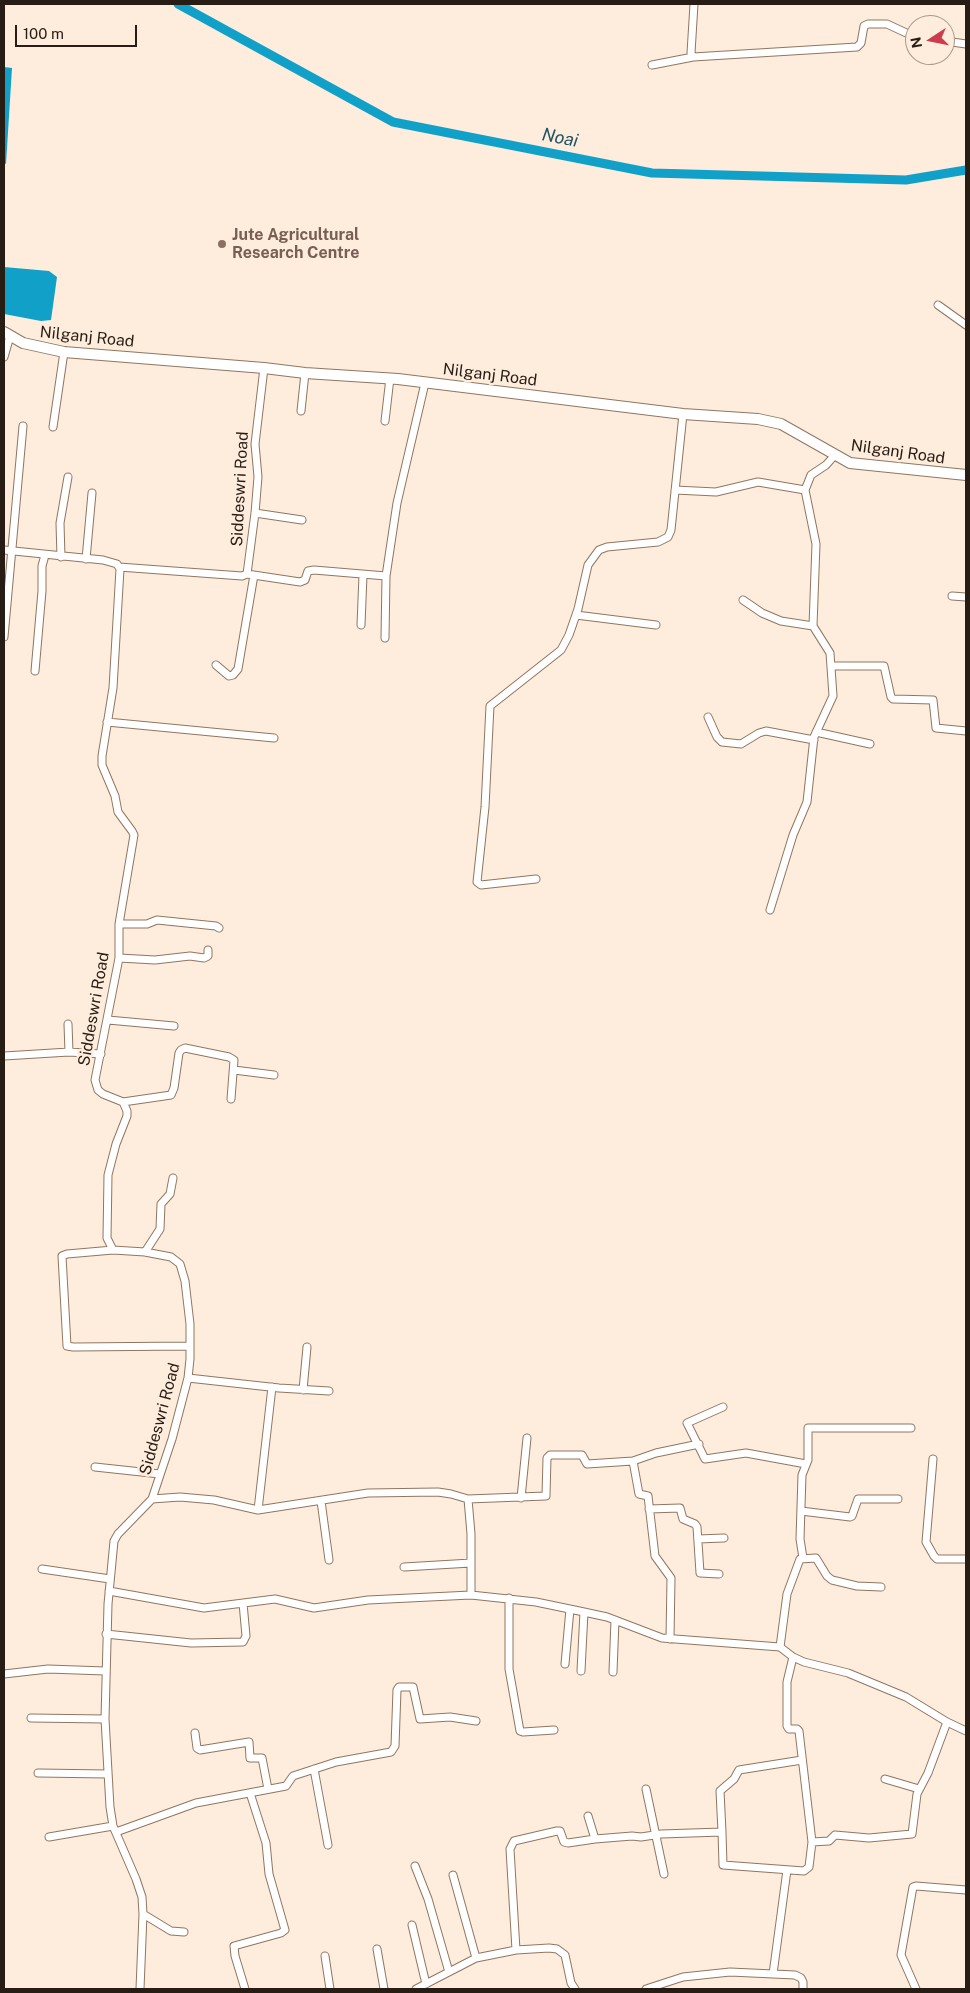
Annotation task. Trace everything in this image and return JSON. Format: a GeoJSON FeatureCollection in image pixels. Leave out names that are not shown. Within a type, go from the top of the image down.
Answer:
{"type":"FeatureCollection","features":[{"type":"Feature","properties":{"kind":"street"},"geometry":{"type":"LineString","coordinates":[[693,57],[691,53],[694,4]]}},
{"type":"Feature","properties":{"kind":"street"},"geometry":{"type":"LineString","coordinates":[[652,65],[693,57],[857,47],[861,43],[864,26],[868,24],[890,24],[905,32]]}},
{"type":"Feature","properties":{"kind":"street"},"geometry":{"type":"LineString","coordinates":[[938,305],[966,325]]}},
{"type":"Feature","properties":{"kind":"street"},"geometry":{"type":"LineString","coordinates":[[4,358],[7,334]]}},
{"type":"Feature","properties":{"kind":"street","name":"Nilganj Road"},"geometry":{"type":"LineString","coordinates":[[7,334],[23,343],[64,352],[305,373],[390,378],[683,414],[758,419],[781,424],[835,455],[856,464],[966,475]]}},
{"type":"Feature","properties":{"kind":"street"},"geometry":{"type":"LineString","coordinates":[[53,427],[64,352]]}},
{"type":"Feature","properties":{"kind":"street","name":"Siddeswri Road"},"geometry":{"type":"LineString","coordinates":[[216,665],[229,676],[233,675],[238,669],[250,574],[258,482],[255,444],[264,368]]}},
{"type":"Feature","properties":{"kind":"street"},"geometry":{"type":"LineString","coordinates":[[301,410],[305,373]]}},
{"type":"Feature","properties":{"kind":"street"},"geometry":{"type":"LineString","coordinates":[[385,420],[390,378]]}},
{"type":"Feature","properties":{"kind":"street"},"geometry":{"type":"LineString","coordinates":[[385,638],[386,576],[397,502],[425,382]]}},
{"type":"Feature","properties":{"kind":"street"},"geometry":{"type":"LineString","coordinates":[[536,879],[481,885],[477,882],[485,797],[489,710],[492,704],[561,650],[576,615],[588,565],[602,548],[665,540],[671,530],[683,414]]}},
{"type":"Feature","properties":{"kind":"street"},"geometry":{"type":"LineString","coordinates":[[4,637],[23,426]]}},
{"type":"Feature","properties":{"kind":"street"},"geometry":{"type":"LineString","coordinates":[[770,910],[793,835],[806,802],[816,732],[833,696],[830,653],[813,626],[816,544],[805,490],[811,475],[826,465],[835,455]]}},
{"type":"Feature","properties":{"kind":"street"},"geometry":{"type":"LineString","coordinates":[[61,557],[60,523],[68,477]]}},
{"type":"Feature","properties":{"kind":"street"},"geometry":{"type":"LineString","coordinates":[[675,490],[716,492],[758,482],[805,490]]}},
{"type":"Feature","properties":{"kind":"street"},"geometry":{"type":"LineString","coordinates":[[86,559],[92,493]]}},
{"type":"Feature","properties":{"kind":"street"},"geometry":{"type":"LineString","coordinates":[[255,513],[302,520]]}},
{"type":"Feature","properties":{"kind":"street"},"geometry":{"type":"LineString","coordinates":[[4,550],[108,561],[119,567],[242,576],[250,574],[300,582],[305,580],[310,570],[386,576]]}},
{"type":"Feature","properties":{"kind":"street"},"geometry":{"type":"LineString","coordinates":[[35,670],[42,590],[42,566],[46,555]]}},
{"type":"Feature","properties":{"kind":"street","name":"Siddeswri Road"},"geometry":{"type":"LineString","coordinates":[[119,567],[113,688],[102,765],[118,812],[134,835],[119,924],[119,958],[96,1086],[103,1094],[122,1102]]}},
{"type":"Feature","properties":{"kind":"street"},"geometry":{"type":"LineString","coordinates":[[361,625],[363,575]]}},
{"type":"Feature","properties":{"kind":"street"},"geometry":{"type":"LineString","coordinates":[[952,596],[966,597]]}},
{"type":"Feature","properties":{"kind":"street"},"geometry":{"type":"LineString","coordinates":[[743,600],[762,613],[781,621],[813,626]]}},
{"type":"Feature","properties":{"kind":"street"},"geometry":{"type":"LineString","coordinates":[[576,615],[656,625]]}},
{"type":"Feature","properties":{"kind":"street"},"geometry":{"type":"LineString","coordinates":[[832,666],[884,666],[893,699],[934,700],[936,728],[966,731]]}},
{"type":"Feature","properties":{"kind":"street"},"geometry":{"type":"LineString","coordinates":[[708,717],[717,737],[722,742],[741,744],[766,731],[814,740]]}},
{"type":"Feature","properties":{"kind":"street"},"geometry":{"type":"LineString","coordinates":[[107,722],[274,738]]}},
{"type":"Feature","properties":{"kind":"street"},"geometry":{"type":"LineString","coordinates":[[816,732],[870,744]]}},
{"type":"Feature","properties":{"kind":"street"},"geometry":{"type":"LineString","coordinates":[[119,924],[147,924],[155,920],[216,926],[219,928]]}},
{"type":"Feature","properties":{"kind":"street"},"geometry":{"type":"LineString","coordinates":[[119,958],[155,960],[190,956],[204,958],[208,956],[208,950]]}},
{"type":"Feature","properties":{"kind":"street"},"geometry":{"type":"LineString","coordinates":[[108,1020],[174,1026]]}},
{"type":"Feature","properties":{"kind":"street"},"geometry":{"type":"LineString","coordinates":[[68,1024],[69,1052]]}},
{"type":"Feature","properties":{"kind":"street"},"geometry":{"type":"LineString","coordinates":[[122,1102],[171,1095],[182,1048],[233,1058],[235,1062],[231,1099]]}},
{"type":"Feature","properties":{"kind":"street"},"geometry":{"type":"LineString","coordinates":[[4,1056],[69,1052],[101,1054]]}},
{"type":"Feature","properties":{"kind":"street"},"geometry":{"type":"LineString","coordinates":[[234,1070],[274,1075]]}},
{"type":"Feature","properties":{"kind":"street"},"geometry":{"type":"LineString","coordinates":[[113,1250],[107,1238],[107,1190],[114,1153],[127,1116],[126,1107],[122,1102]]}},
{"type":"Feature","properties":{"kind":"street"},"geometry":{"type":"LineString","coordinates":[[145,1252],[160,1229],[161,1204],[170,1194],[173,1178]]}},
{"type":"Feature","properties":{"kind":"street","name":"Siddeswri Road"},"geometry":{"type":"LineString","coordinates":[[140,1989],[143,1914],[140,1888],[114,1829],[110,1807],[105,1719],[105,1671],[112,1549],[116,1537],[152,1499],[172,1438],[188,1378],[190,1346],[190,1324],[185,1281],[180,1264],[171,1257],[145,1252],[113,1250],[62,1256],[67,1346],[190,1346]]}},
{"type":"Feature","properties":{"kind":"street"},"geometry":{"type":"LineString","coordinates":[[303,1390],[307,1347]]}},
{"type":"Feature","properties":{"kind":"street"},"geometry":{"type":"LineString","coordinates":[[188,1378],[330,1391]]}},
{"type":"Feature","properties":{"kind":"street"},"geometry":{"type":"LineString","coordinates":[[258,1510],[272,1387]]}},
{"type":"Feature","properties":{"kind":"street"},"geometry":{"type":"LineString","coordinates":[[723,1407],[687,1423],[699,1444],[704,1458],[746,1452],[806,1464]]}},
{"type":"Feature","properties":{"kind":"street"},"geometry":{"type":"LineString","coordinates":[[803,1558],[800,1539],[802,1474],[808,1460],[808,1428],[910,1428]]}},
{"type":"Feature","properties":{"kind":"street"},"geometry":{"type":"LineString","coordinates":[[521,1498],[527,1438]]}},
{"type":"Feature","properties":{"kind":"street"},"geometry":{"type":"LineString","coordinates":[[152,1499],[180,1497],[214,1500],[258,1510],[368,1494],[438,1492],[468,1499],[546,1496],[547,1458],[550,1455],[582,1455],[587,1464],[633,1461],[656,1453],[699,1444]]}},
{"type":"Feature","properties":{"kind":"street"},"geometry":{"type":"LineString","coordinates":[[933,1458],[926,1542],[937,1559],[966,1559]]}},
{"type":"Feature","properties":{"kind":"street"},"geometry":{"type":"LineString","coordinates":[[633,1461],[639,1494],[647,1495],[655,1556],[670,1575],[670,1639]]}},
{"type":"Feature","properties":{"kind":"street"},"geometry":{"type":"LineString","coordinates":[[95,1467],[160,1474]]}},
{"type":"Feature","properties":{"kind":"street"},"geometry":{"type":"LineString","coordinates":[[468,1499],[472,1595]]}},
{"type":"Feature","properties":{"kind":"street"},"geometry":{"type":"LineString","coordinates":[[801,1511],[850,1517],[858,1499],[898,1499]]}},
{"type":"Feature","properties":{"kind":"street"},"geometry":{"type":"LineString","coordinates":[[321,1501],[329,1560]]}},
{"type":"Feature","properties":{"kind":"street"},"geometry":{"type":"LineString","coordinates":[[650,1509],[680,1508],[683,1519],[697,1527],[700,1573],[719,1574]]}},
{"type":"Feature","properties":{"kind":"street"},"geometry":{"type":"LineString","coordinates":[[698,1539],[724,1538]]}},
{"type":"Feature","properties":{"kind":"street"},"geometry":{"type":"LineString","coordinates":[[780,1648],[787,1594],[798,1562],[803,1558],[814,1557],[818,1559],[827,1576],[832,1580],[857,1586],[880,1587]]}},
{"type":"Feature","properties":{"kind":"street"},"geometry":{"type":"LineString","coordinates":[[404,1567],[471,1563]]}},
{"type":"Feature","properties":{"kind":"street"},"geometry":{"type":"LineString","coordinates":[[42,1568],[110,1579]]}},
{"type":"Feature","properties":{"kind":"street"},"geometry":{"type":"LineString","coordinates":[[109,1592],[204,1608],[278,1598],[314,1608],[368,1600],[472,1595],[509,1598],[584,1612],[615,1620],[656,1636],[670,1639],[780,1648],[793,1657],[848,1673],[906,1697],[947,1722],[966,1731]]}},
{"type":"Feature","properties":{"kind":"street"},"geometry":{"type":"LineString","coordinates":[[509,1598],[509,1669],[520,1731],[554,1730]]}},
{"type":"Feature","properties":{"kind":"street"},"geometry":{"type":"LineString","coordinates":[[106,1634],[198,1644],[243,1642],[246,1636],[243,1603]]}},
{"type":"Feature","properties":{"kind":"street"},"geometry":{"type":"LineString","coordinates":[[565,1664],[570,1609]]}},
{"type":"Feature","properties":{"kind":"street"},"geometry":{"type":"LineString","coordinates":[[581,1671],[584,1612]]}},
{"type":"Feature","properties":{"kind":"street"},"geometry":{"type":"LineString","coordinates":[[613,1672],[615,1620]]}},
{"type":"Feature","properties":{"kind":"street"},"geometry":{"type":"LineString","coordinates":[[793,1657],[787,1682],[787,1726],[789,1729],[797,1729],[799,1731],[812,1842],[807,1869],[801,1871],[723,1865],[720,1791],[734,1779],[739,1770],[802,1760]]}},
{"type":"Feature","properties":{"kind":"street"},"geometry":{"type":"LineString","coordinates":[[4,1674],[48,1670],[105,1671]]}},
{"type":"Feature","properties":{"kind":"street"},"geometry":{"type":"LineString","coordinates":[[49,1837],[114,1829],[196,1803],[286,1786],[293,1776],[336,1762],[386,1754],[394,1749],[397,1690],[399,1687],[413,1687],[418,1714],[422,1720],[450,1717],[476,1721]]}},
{"type":"Feature","properties":{"kind":"street"},"geometry":{"type":"LineString","coordinates":[[31,1718],[105,1719]]}},
{"type":"Feature","properties":{"kind":"street"},"geometry":{"type":"LineString","coordinates":[[812,1842],[828,1841],[835,1835],[869,1838],[884,1835],[910,1835],[913,1832],[919,1789],[928,1773],[947,1722]]}},
{"type":"Feature","properties":{"kind":"street"},"geometry":{"type":"LineString","coordinates":[[195,1733],[197,1748],[200,1750],[249,1742],[250,1758],[262,1758],[268,1789]]}},
{"type":"Feature","properties":{"kind":"street"},"geometry":{"type":"LineString","coordinates":[[314,1769],[328,1845]]}},
{"type":"Feature","properties":{"kind":"street"},"geometry":{"type":"LineString","coordinates":[[38,1773],[108,1774]]}},
{"type":"Feature","properties":{"kind":"street"},"geometry":{"type":"LineString","coordinates":[[885,1780],[919,1789]]}},
{"type":"Feature","properties":{"kind":"street"},"geometry":{"type":"LineString","coordinates":[[646,1788],[664,1874]]}},
{"type":"Feature","properties":{"kind":"street"},"geometry":{"type":"LineString","coordinates":[[245,1989],[234,1956],[234,1946],[286,1930],[269,1874],[266,1842],[250,1793]]}},
{"type":"Feature","properties":{"kind":"street"},"geometry":{"type":"LineString","coordinates":[[588,1816],[595,1839]]}},
{"type":"Feature","properties":{"kind":"street"},"geometry":{"type":"LineString","coordinates":[[516,1950],[511,1843],[557,1831],[560,1832],[563,1841],[566,1843],[595,1839],[722,1832]]}},
{"type":"Feature","properties":{"kind":"street"},"geometry":{"type":"LineString","coordinates":[[415,1866],[428,1899],[449,1972]]}},
{"type":"Feature","properties":{"kind":"street"},"geometry":{"type":"LineString","coordinates":[[774,1974],[787,1870]]}},
{"type":"Feature","properties":{"kind":"street"},"geometry":{"type":"LineString","coordinates":[[453,1875],[476,1958]]}},
{"type":"Feature","properties":{"kind":"street"},"geometry":{"type":"LineString","coordinates":[[916,1989],[901,1955],[913,1887],[966,1890]]}},
{"type":"Feature","properties":{"kind":"street"},"geometry":{"type":"LineString","coordinates":[[143,1914],[170,1931],[184,1932]]}},
{"type":"Feature","properties":{"kind":"street"},"geometry":{"type":"LineString","coordinates":[[412,1925],[426,1984]]}},
{"type":"Feature","properties":{"kind":"street"},"geometry":{"type":"LineString","coordinates":[[416,1989],[476,1958],[516,1950],[549,1948],[562,1951],[568,1962],[571,1983],[575,1989]]}},
{"type":"Feature","properties":{"kind":"street"},"geometry":{"type":"LineString","coordinates":[[377,1949],[384,1989]]}},
{"type":"Feature","properties":{"kind":"street"},"geometry":{"type":"LineString","coordinates":[[325,1956],[330,1989]]}},
{"type":"Feature","properties":{"kind":"street"},"geometry":{"type":"LineString","coordinates":[[646,1989],[683,1977],[704,1973],[795,1975],[801,1978],[803,1989]]}},
{"type":"Feature","properties":{"kind":"water"},"geometry":{"type":"Polygon","coordinates":[[[4,67],[12,68],[6,164],[4,163],[4,67]]]}},
{"type":"Feature","properties":{"kind":"water"},"geometry":{"type":"Polygon","coordinates":[[[4,267],[49,271],[57,277],[51,320],[41,321],[4,314],[4,267]]]}},
{"type":"Feature","properties":{"kind":"waterway","name":"Noai"},"geometry":{"type":"LineString","coordinates":[[178,4],[393,122],[652,173],[906,180],[966,170]]}},
{"type":"Feature","properties":{"kind":"place","name":"Jute Agricultural Research Centre"},"geometry":{"type":"Point","coordinates":[222,244]}}]}
